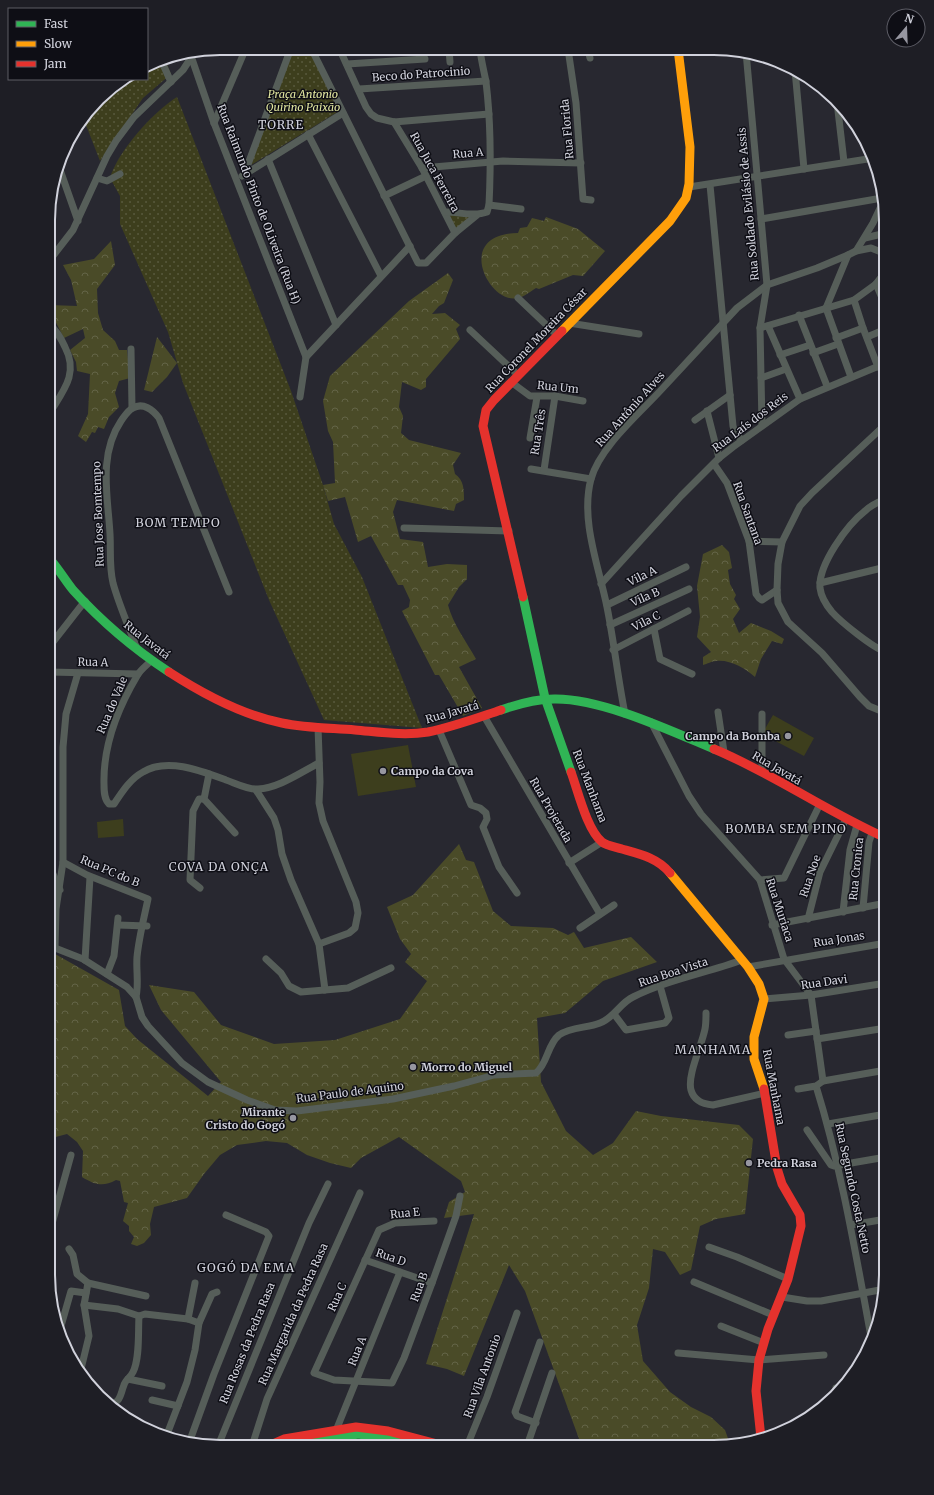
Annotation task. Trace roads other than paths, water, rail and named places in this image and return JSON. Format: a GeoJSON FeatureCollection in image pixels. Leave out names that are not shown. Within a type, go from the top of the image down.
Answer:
{"type":"FeatureCollection","features":[{"type":"Feature","properties":{"kind":"street"},"geometry":{"type":"LineString","coordinates":[[214,123],[243,55]]}},
{"type":"Feature","properties":{"kind":"street"},"geometry":{"type":"LineString","coordinates":[[244,175],[288,55]]}},
{"type":"Feature","properties":{"kind":"street"},"geometry":{"type":"LineString","coordinates":[[315,55],[418,263],[424,264],[455,233],[480,214]]}},
{"type":"Feature","properties":{"kind":"street","name":"Rua Juca Ferreira"},"geometry":{"type":"LineString","coordinates":[[342,55],[371,114],[385,121],[394,122],[489,114]]}},
{"type":"Feature","properties":{"kind":"street"},"geometry":{"type":"LineString","coordinates":[[449,55],[450,62]]}},
{"type":"Feature","properties":{"kind":"street"},"geometry":{"type":"LineString","coordinates":[[445,212],[480,214],[487,212],[489,206],[491,162],[489,114],[486,81],[481,55]]}},
{"type":"Feature","properties":{"kind":"street","name":"Rua Florida"},"geometry":{"type":"LineString","coordinates":[[569,55],[576,103],[581,163],[582,199],[591,200]]}},
{"type":"Feature","properties":{"kind":"street","name":"Rua Coronel Moreira César"},"geometry":{"type":"LineString","coordinates":[[545,698],[509,531],[483,426],[486,410],[518,374],[670,221],[686,199],[689,187],[690,162],[679,55]]}},
{"type":"Feature","properties":{"kind":"street"},"geometry":{"type":"LineString","coordinates":[[55,254],[68,239],[78,221],[106,156],[134,117],[171,82],[192,57]]}},
{"type":"Feature","properties":{"kind":"street","name":"Rua Raimundo Pinto de OLiveira (Rua H)"},"geometry":{"type":"LineString","coordinates":[[193,57],[214,123],[306,357]]}},
{"type":"Feature","properties":{"kind":"street","name":"Rua Soldado Evilásio de Assis"},"geometry":{"type":"LineString","coordinates":[[747,58],[767,285],[760,328],[762,425]]}},
{"type":"Feature","properties":{"kind":"street"},"geometry":{"type":"LineString","coordinates":[[347,64],[425,59]]}},
{"type":"Feature","properties":{"kind":"street"},"geometry":{"type":"LineString","coordinates":[[163,66],[171,82]]}},
{"type":"Feature","properties":{"kind":"street"},"geometry":{"type":"LineString","coordinates":[[796,76],[804,169]]}},
{"type":"Feature","properties":{"kind":"street","name":"Beco do Patrocinio"},"geometry":{"type":"LineString","coordinates":[[359,89],[486,81]]}},
{"type":"Feature","properties":{"kind":"street"},"geometry":{"type":"LineString","coordinates":[[838,111],[844,162]]}},
{"type":"Feature","properties":{"kind":"street"},"geometry":{"type":"LineString","coordinates":[[236,179],[344,113]]}},
{"type":"Feature","properties":{"kind":"street","name":"Rua Juca Ferreira"},"geometry":{"type":"LineString","coordinates":[[394,122],[422,168],[455,233]]}},
{"type":"Feature","properties":{"kind":"street"},"geometry":{"type":"LineString","coordinates":[[308,134],[381,276]]}},
{"type":"Feature","properties":{"kind":"street"},"geometry":{"type":"LineString","coordinates":[[268,159],[336,325]]}},
{"type":"Feature","properties":{"kind":"street"},"geometry":{"type":"LineString","coordinates":[[689,187],[710,185],[867,159]]}},
{"type":"Feature","properties":{"kind":"street","name":"Rua A"},"geometry":{"type":"LineString","coordinates":[[422,168],[491,162],[581,163]]}},
{"type":"Feature","properties":{"kind":"street"},"geometry":{"type":"LineString","coordinates":[[97,178],[107,181],[120,174]]}},
{"type":"Feature","properties":{"kind":"street"},"geometry":{"type":"LineString","coordinates":[[62,175],[78,221]]}},
{"type":"Feature","properties":{"kind":"street"},"geometry":{"type":"LineString","coordinates":[[384,196],[426,176]]}},
{"type":"Feature","properties":{"kind":"street"},"geometry":{"type":"LineString","coordinates":[[710,185],[733,426],[735,433],[742,440]]}},
{"type":"Feature","properties":{"kind":"street"},"geometry":{"type":"LineString","coordinates":[[761,219],[878,199]]}},
{"type":"Feature","properties":{"kind":"street"},"geometry":{"type":"LineString","coordinates":[[489,206],[521,209]]}},
{"type":"Feature","properties":{"kind":"street"},"geometry":{"type":"LineString","coordinates":[[856,252],[865,238],[879,208]]}},
{"type":"Feature","properties":{"kind":"street"},"geometry":{"type":"LineString","coordinates":[[865,238],[879,235]]}},
{"type":"Feature","properties":{"kind":"street"},"geometry":{"type":"LineString","coordinates":[[300,397],[306,357],[410,246]]}},
{"type":"Feature","properties":{"kind":"street","name":"Rua Antônio Alves"},"geometry":{"type":"LineString","coordinates":[[625,714],[607,605],[591,543],[589,521],[591,479],[603,454],[623,430],[723,323],[751,296],[767,285],[817,268],[856,252],[871,248],[879,251]]}},
{"type":"Feature","properties":{"kind":"street"},"geometry":{"type":"LineString","coordinates":[[848,255],[826,308],[851,377]]}},
{"type":"Feature","properties":{"kind":"street"},"geometry":{"type":"LineString","coordinates":[[760,328],[799,315],[854,300],[879,280]]}},
{"type":"Feature","properties":{"kind":"street"},"geometry":{"type":"LineString","coordinates":[[876,284],[879,291]]}},
{"type":"Feature","properties":{"kind":"street"},"geometry":{"type":"LineString","coordinates":[[518,298],[556,335]]}},
{"type":"Feature","properties":{"kind":"street"},"geometry":{"type":"LineString","coordinates":[[854,300],[878,367]]}},
{"type":"Feature","properties":{"kind":"street"},"geometry":{"type":"LineString","coordinates":[[799,315],[827,386]]}},
{"type":"Feature","properties":{"kind":"street"},"geometry":{"type":"LineString","coordinates":[[569,323],[639,334]]}},
{"type":"Feature","properties":{"kind":"street"},"geometry":{"type":"LineString","coordinates":[[768,326],[800,399]]}},
{"type":"Feature","properties":{"kind":"street"},"geometry":{"type":"LineString","coordinates":[[813,353],[863,328]]}},
{"type":"Feature","properties":{"kind":"street"},"geometry":{"type":"LineString","coordinates":[[470,330],[518,374]]}},
{"type":"Feature","properties":{"kind":"street"},"geometry":{"type":"LineString","coordinates":[[55,331],[61,338],[72,360],[71,375],[55,399]]}},
{"type":"Feature","properties":{"kind":"street"},"geometry":{"type":"LineString","coordinates":[[867,337],[879,333]]}},
{"type":"Feature","properties":{"kind":"street"},"geometry":{"type":"LineString","coordinates":[[780,355],[810,345]]}},
{"type":"Feature","properties":{"kind":"street"},"geometry":{"type":"LineString","coordinates":[[131,349],[132,408],[138,406],[149,408],[159,418],[229,592]]}},
{"type":"Feature","properties":{"kind":"street","name":"Rua Laís dos Reis"},"geometry":{"type":"LineString","coordinates":[[601,584],[681,496],[716,461],[742,440],[800,399],[827,386],[878,367]]}},
{"type":"Feature","properties":{"kind":"street"},"geometry":{"type":"LineString","coordinates":[[761,378],[786,369]]}},
{"type":"Feature","properties":{"kind":"street","name":"Rua Um"},"geometry":{"type":"LineString","coordinates":[[511,382],[525,394],[537,397],[555,396],[583,401]]}},
{"type":"Feature","properties":{"kind":"street","name":"Rua Três"},"geometry":{"type":"LineString","coordinates":[[544,470],[555,396]]}},
{"type":"Feature","properties":{"kind":"street"},"geometry":{"type":"LineString","coordinates":[[695,420],[730,396]]}},
{"type":"Feature","properties":{"kind":"street"},"geometry":{"type":"LineString","coordinates":[[530,438],[537,397]]}},
{"type":"Feature","properties":{"kind":"street","name":"Rua Jose Bomtempo"},"geometry":{"type":"LineString","coordinates":[[132,408],[118,427],[110,445],[106,466],[106,485],[110,565],[114,583],[137,649]]}},
{"type":"Feature","properties":{"kind":"street"},"geometry":{"type":"LineString","coordinates":[[707,411],[716,461]]}},
{"type":"Feature","properties":{"kind":"street"},"geometry":{"type":"LineString","coordinates":[[879,431],[800,506],[782,542],[778,564],[777,590],[778,604],[788,622],[822,653],[860,697],[870,706],[879,710]]}},
{"type":"Feature","properties":{"kind":"street","name":"Rua Santana"},"geometry":{"type":"LineString","coordinates":[[716,461],[727,483],[749,541],[756,594],[762,600],[777,590]]}},
{"type":"Feature","properties":{"kind":"street"},"geometry":{"type":"LineString","coordinates":[[531,469],[591,479]]}},
{"type":"Feature","properties":{"kind":"street"},"geometry":{"type":"LineString","coordinates":[[879,501],[864,511],[852,524],[826,562],[820,583],[823,598],[832,612],[879,648]]}},
{"type":"Feature","properties":{"kind":"street"},"geometry":{"type":"LineString","coordinates":[[404,528],[509,531]]}},
{"type":"Feature","properties":{"kind":"street"},"geometry":{"type":"LineString","coordinates":[[749,541],[782,542]]}},
{"type":"Feature","properties":{"kind":"street","name":"Rua Javatá"},"geometry":{"type":"LineString","coordinates":[[55,565],[85,601],[124,639],[137,649],[174,676],[218,699],[260,716],[282,723],[406,734],[439,730],[530,701],[545,698],[574,701],[651,722],[724,752],[762,771],[819,806],[879,835]]}},
{"type":"Feature","properties":{"kind":"street","name":"Vila A"},"geometry":{"type":"LineString","coordinates":[[607,605],[686,567]]}},
{"type":"Feature","properties":{"kind":"street"},"geometry":{"type":"LineString","coordinates":[[820,583],[879,569]]}},
{"type":"Feature","properties":{"kind":"street","name":"Vila B"},"geometry":{"type":"LineString","coordinates":[[610,625],[689,589]]}},
{"type":"Feature","properties":{"kind":"street"},"geometry":{"type":"LineString","coordinates":[[55,639],[85,601]]}},
{"type":"Feature","properties":{"kind":"street","name":"Vila C"},"geometry":{"type":"LineString","coordinates":[[614,650],[688,611]]}},
{"type":"Feature","properties":{"kind":"street"},"geometry":{"type":"LineString","coordinates":[[654,629],[660,659],[692,674]]}},
{"type":"Feature","properties":{"kind":"street","name":"Rua do Vale"},"geometry":{"type":"LineString","coordinates":[[152,660],[138,674],[109,738],[103,766],[106,801],[109,804],[114,804],[133,780],[143,772],[154,767],[167,765],[180,766],[209,774]]}},
{"type":"Feature","properties":{"kind":"street","name":"Rua A"},"geometry":{"type":"LineString","coordinates":[[55,672],[138,674]]}},
{"type":"Feature","properties":{"kind":"street"},"geometry":{"type":"LineString","coordinates":[[55,919],[63,862],[64,747],[66,714],[78,673]]}},
{"type":"Feature","properties":{"kind":"street","name":"Rua Manhama"},"geometry":{"type":"LineString","coordinates":[[545,698],[585,812],[593,830],[602,842]]}},
{"type":"Feature","properties":{"kind":"street"},"geometry":{"type":"LineString","coordinates":[[718,712],[724,752]]}},
{"type":"Feature","properties":{"kind":"street"},"geometry":{"type":"LineString","coordinates":[[762,714],[762,771]]}},
{"type":"Feature","properties":{"kind":"street","name":"Rua Projetada"},"geometry":{"type":"LineString","coordinates":[[484,716],[600,914]]}},
{"type":"Feature","properties":{"kind":"street","name":"Rua Muriaca"},"geometry":{"type":"LineString","coordinates":[[651,722],[689,796],[701,814],[760,880],[772,925],[784,959],[811,995],[823,1081]]}},
{"type":"Feature","properties":{"kind":"street"},"geometry":{"type":"LineString","coordinates":[[318,727],[320,763],[319,803],[323,821],[356,902],[358,912],[355,928],[348,933],[320,944]]}},
{"type":"Feature","properties":{"kind":"street"},"geometry":{"type":"LineString","coordinates":[[439,730],[471,805],[480,808],[486,813],[487,819],[484,827],[499,867],[517,893]]}},
{"type":"Feature","properties":{"kind":"street"},"geometry":{"type":"LineString","coordinates":[[204,799],[209,774],[256,790],[270,787],[320,763]]}},
{"type":"Feature","properties":{"kind":"street"},"geometry":{"type":"LineString","coordinates":[[256,790],[274,818],[278,830],[282,854],[291,880],[320,944],[325,990]]}},
{"type":"Feature","properties":{"kind":"street"},"geometry":{"type":"LineString","coordinates":[[200,888],[190,880],[193,811],[199,799],[204,799]]}},
{"type":"Feature","properties":{"kind":"street"},"geometry":{"type":"LineString","coordinates":[[204,799],[235,833]]}},
{"type":"Feature","properties":{"kind":"street"},"geometry":{"type":"LineString","coordinates":[[760,880],[784,878],[819,806]]}},
{"type":"Feature","properties":{"kind":"street","name":"Rua Noe"},"geometry":{"type":"LineString","coordinates":[[808,918],[820,872],[846,819]]}},
{"type":"Feature","properties":{"kind":"street"},"geometry":{"type":"LineString","coordinates":[[843,912],[850,850],[857,825]]}},
{"type":"Feature","properties":{"kind":"street","name":"Rua Cronica"},"geometry":{"type":"LineString","coordinates":[[863,908],[869,842],[872,832]]}},
{"type":"Feature","properties":{"kind":"street"},"geometry":{"type":"LineString","coordinates":[[569,863],[602,842],[614,847],[645,855],[664,866],[745,963],[759,984],[764,999]]}},
{"type":"Feature","properties":{"kind":"street","name":"Rua PC do B"},"geometry":{"type":"LineString","coordinates":[[63,862],[90,876],[148,899],[144,926]]}},
{"type":"Feature","properties":{"kind":"street"},"geometry":{"type":"LineString","coordinates":[[85,960],[90,876]]}},
{"type":"Feature","properties":{"kind":"street"},"geometry":{"type":"LineString","coordinates":[[55,880],[60,890]]}},
{"type":"Feature","properties":{"kind":"street"},"geometry":{"type":"LineString","coordinates":[[580,928],[614,905]]}},
{"type":"Feature","properties":{"kind":"street"},"geometry":{"type":"LineString","coordinates":[[772,925],[879,905]]}},
{"type":"Feature","properties":{"kind":"street"},"geometry":{"type":"LineString","coordinates":[[108,974],[114,956],[118,921],[144,926],[138,947],[136,964],[138,986],[136,998]]}},
{"type":"Feature","properties":{"kind":"street","name":"Rua Jonas"},"geometry":{"type":"LineString","coordinates":[[745,963],[784,959],[879,944]]}},
{"type":"Feature","properties":{"kind":"street","name":"Rua Paulo de Aquino"},"geometry":{"type":"LineString","coordinates":[[55,950],[85,960],[127,987],[136,998],[142,1017],[148,1026],[182,1063],[208,1082],[247,1100],[275,1110],[297,1110],[393,1099],[454,1086],[494,1075],[536,1073],[541,1069],[552,1043]]}},
{"type":"Feature","properties":{"kind":"street"},"geometry":{"type":"LineString","coordinates":[[266,959],[281,973],[288,986],[294,990],[308,992],[348,988],[391,968]]}},
{"type":"Feature","properties":{"kind":"street","name":"Rua Boa Vista"},"geometry":{"type":"LineString","coordinates":[[552,1043],[559,1035],[565,1032],[600,1023],[614,1014],[632,997],[660,986],[745,963]]}},
{"type":"Feature","properties":{"kind":"street","name":"Rua Davi"},"geometry":{"type":"LineString","coordinates":[[764,999],[811,995],[879,985]]}},
{"type":"Feature","properties":{"kind":"street"},"geometry":{"type":"LineString","coordinates":[[614,1014],[626,1030],[665,1022],[669,1018],[668,1010],[660,986]]}},
{"type":"Feature","properties":{"kind":"street","name":"Rua Manhama"},"geometry":{"type":"LineString","coordinates":[[760,1433],[756,1391],[759,1360],[773,1315],[782,1297],[788,1279],[800,1235],[801,1219],[782,1184],[777,1168],[765,1093],[756,1065],[753,1045],[764,999]]}},
{"type":"Feature","properties":{"kind":"street"},"geometry":{"type":"LineString","coordinates":[[706,1013],[705,1029],[691,1080],[691,1090],[695,1096],[705,1104],[713,1104],[765,1093]]}},
{"type":"Feature","properties":{"kind":"street"},"geometry":{"type":"LineString","coordinates":[[817,1039],[879,1029]]}},
{"type":"Feature","properties":{"kind":"street"},"geometry":{"type":"LineString","coordinates":[[788,1035],[816,1031]]}},
{"type":"Feature","properties":{"kind":"street"},"geometry":{"type":"LineString","coordinates":[[798,1089],[816,1086],[823,1081],[879,1071]]}},
{"type":"Feature","properties":{"kind":"street","name":"Rua Segundo Costa Netto"},"geometry":{"type":"LineString","coordinates":[[816,1086],[828,1124],[838,1165],[851,1225],[870,1329]]}},
{"type":"Feature","properties":{"kind":"street"},"geometry":{"type":"LineString","coordinates":[[828,1124],[879,1115]]}},
{"type":"Feature","properties":{"kind":"street"},"geometry":{"type":"LineString","coordinates":[[807,1130],[831,1165],[879,1158]]}},
{"type":"Feature","properties":{"kind":"street"},"geometry":{"type":"LineString","coordinates":[[55,1213],[71,1155]]}},
{"type":"Feature","properties":{"kind":"street","name":"Rua Rosas da Pedra Rasa"},"geometry":{"type":"LineString","coordinates":[[220,1440],[309,1223],[328,1184]]}},
{"type":"Feature","properties":{"kind":"street","name":"Rua Margarida da Pedra Rasa"},"geometry":{"type":"LineString","coordinates":[[254,1440],[267,1400],[360,1194]]}},
{"type":"Feature","properties":{"kind":"street","name":"Rua B"},"geometry":{"type":"LineString","coordinates":[[356,1381],[392,1383],[404,1358],[432,1284],[456,1216],[460,1196]]}},
{"type":"Feature","properties":{"kind":"street"},"geometry":{"type":"LineString","coordinates":[[191,1438],[214,1374],[269,1236],[266,1232],[226,1215]]}},
{"type":"Feature","properties":{"kind":"street"},"geometry":{"type":"LineString","coordinates":[[851,1225],[879,1220]]}},
{"type":"Feature","properties":{"kind":"street","name":"Rua E"},"geometry":{"type":"LineString","coordinates":[[379,1230],[395,1223],[434,1221]]}},
{"type":"Feature","properties":{"kind":"street","name":"Rua C"},"geometry":{"type":"LineString","coordinates":[[356,1381],[334,1380],[314,1373],[379,1230]]}},
{"type":"Feature","properties":{"kind":"street"},"geometry":{"type":"LineString","coordinates":[[709,1247],[737,1257],[788,1279]]}},
{"type":"Feature","properties":{"kind":"street"},"geometry":{"type":"LineString","coordinates":[[69,1249],[73,1255],[77,1274],[88,1283],[146,1296]]}},
{"type":"Feature","properties":{"kind":"street","name":"Rua D"},"geometry":{"type":"LineString","coordinates":[[365,1260],[432,1284]]}},
{"type":"Feature","properties":{"kind":"street","name":"Rua A"},"geometry":{"type":"LineString","coordinates":[[332,1438],[400,1272]]}},
{"type":"Feature","properties":{"kind":"street"},"geometry":{"type":"LineString","coordinates":[[694,1282],[773,1315]]}},
{"type":"Feature","properties":{"kind":"street"},"geometry":{"type":"LineString","coordinates":[[82,1365],[89,1336],[84,1305],[88,1283]]}},
{"type":"Feature","properties":{"kind":"street"},"geometry":{"type":"LineString","coordinates":[[188,1319],[195,1283]]}},
{"type":"Feature","properties":{"kind":"street"},"geometry":{"type":"LineString","coordinates":[[782,1297],[807,1301],[821,1301],[879,1290]]}},
{"type":"Feature","properties":{"kind":"street"},"geometry":{"type":"LineString","coordinates":[[62,1322],[71,1291],[86,1293]]}},
{"type":"Feature","properties":{"kind":"street"},"geometry":{"type":"LineString","coordinates":[[168,1431],[189,1376],[199,1323],[212,1294],[217,1292]]}},
{"type":"Feature","properties":{"kind":"street"},"geometry":{"type":"LineString","coordinates":[[84,1305],[118,1309],[139,1316],[146,1314],[188,1319],[199,1323]]}},
{"type":"Feature","properties":{"kind":"street","name":"Rua Vila Antonio"},"geometry":{"type":"LineString","coordinates":[[469,1440],[487,1397],[516,1313]]}},
{"type":"Feature","properties":{"kind":"street"},"geometry":{"type":"LineString","coordinates":[[115,1403],[120,1399],[124,1382],[134,1371],[137,1352],[139,1316]]}},
{"type":"Feature","properties":{"kind":"street"},"geometry":{"type":"LineString","coordinates":[[721,1326],[764,1344]]}},
{"type":"Feature","properties":{"kind":"street"},"geometry":{"type":"LineString","coordinates":[[536,1424],[517,1416],[515,1412],[540,1342]]}},
{"type":"Feature","properties":{"kind":"street"},"geometry":{"type":"LineString","coordinates":[[678,1353],[759,1360],[824,1355]]}},
{"type":"Feature","properties":{"kind":"street"},"geometry":{"type":"LineString","coordinates":[[529,1440],[552,1373]]}},
{"type":"Feature","properties":{"kind":"street"},"geometry":{"type":"LineString","coordinates":[[128,1379],[162,1386]]}},
{"type":"Feature","properties":{"kind":"street"},"geometry":{"type":"LineString","coordinates":[[152,1400],[178,1406]]}},
{"type":"Feature","properties":{"kind":"street"},"geometry":{"type":"LineString","coordinates":[[291,1440],[336,1429],[356,1427],[386,1438]]}},
{"type":"Feature","properties":{"kind":"street"},"geometry":{"type":"LineString","coordinates":[[322,1440],[358,1434],[401,1440]]}},
{"type":"Feature","properties":{"kind":"place","name":"Campo da Bomba"},"geometry":{"type":"Point","coordinates":[788,736]}},
{"type":"Feature","properties":{"kind":"place","name":"Campo da Cova"},"geometry":{"type":"Point","coordinates":[383,771]}},
{"type":"Feature","properties":{"kind":"place","name":"Morro do Miguel"},"geometry":{"type":"Point","coordinates":[413,1067]}},
{"type":"Feature","properties":{"kind":"place","name":"Mirante Cristo do Gogó"},"geometry":{"type":"Point","coordinates":[293,1118]}},
{"type":"Feature","properties":{"kind":"place","name":"Pedra Rasa"},"geometry":{"type":"Point","coordinates":[749,1163]}},
{"type":"Feature","properties":{"kind":"district","name":"TORRE"},"geometry":{"type":"Point","coordinates":[281,125]}},
{"type":"Feature","properties":{"kind":"district","name":"BOM TEMPO"},"geometry":{"type":"Point","coordinates":[178,523]}},
{"type":"Feature","properties":{"kind":"district","name":"BOMBA SEM PINO"},"geometry":{"type":"Point","coordinates":[786,829]}},
{"type":"Feature","properties":{"kind":"district","name":"COVA DA ONÇA"},"geometry":{"type":"Point","coordinates":[219,867]}},
{"type":"Feature","properties":{"kind":"district","name":"MANHAMA"},"geometry":{"type":"Point","coordinates":[713,1050]}},
{"type":"Feature","properties":{"kind":"district","name":"GOGÓ DA EMA"},"geometry":{"type":"Point","coordinates":[246,1268]}},
{"type":"Feature","properties":{"kind":"park label","name":"Praça Antonio Quirino Paixão"},"geometry":{"type":"Point","coordinates":[303,100]}}]}
